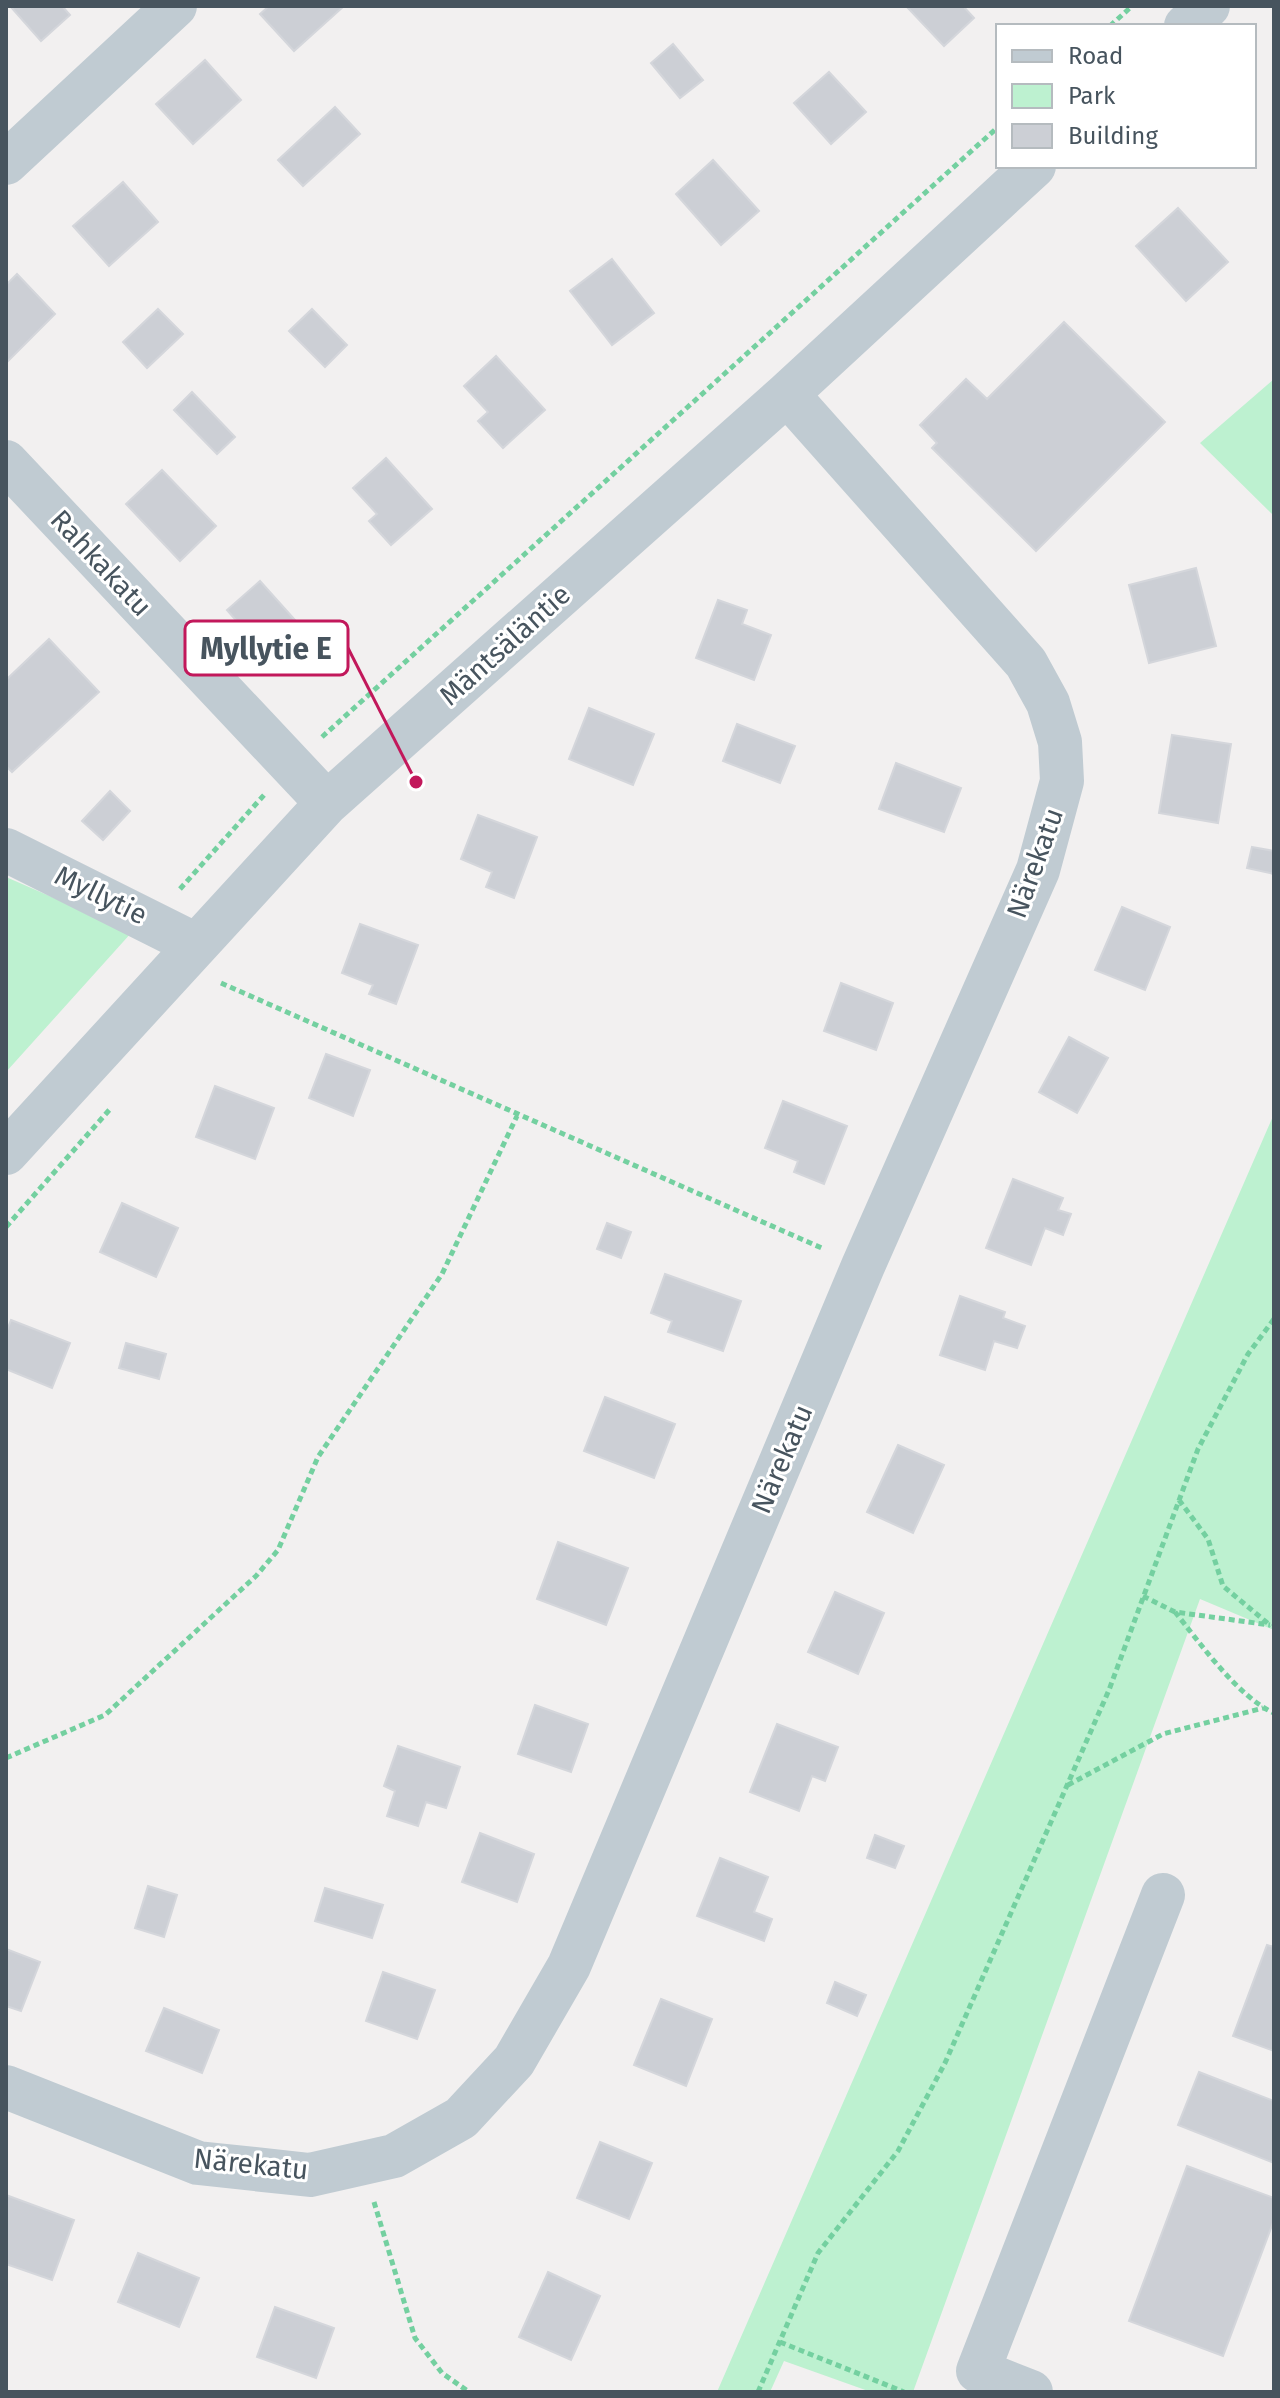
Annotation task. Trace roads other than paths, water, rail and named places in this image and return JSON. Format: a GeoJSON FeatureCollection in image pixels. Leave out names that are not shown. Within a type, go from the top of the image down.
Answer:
{"type":"FeatureCollection","features":[{"type":"Feature","properties":{"kind":"street"},"geometry":{"type":"LineString","coordinates":[[6,163],[175,6]]}},
{"type":"Feature","properties":{"kind":"street"},"geometry":{"type":"LineString","coordinates":[[1188,24],[1208,6]]}},
{"type":"Feature","properties":{"kind":"street","name":"Mäntsäläntie"},"geometry":{"type":"LineString","coordinates":[[6,1153],[194,944],[327,803],[787,394],[1032,168]]}},
{"type":"Feature","properties":{"kind":"street","name":"Närekatu"},"geometry":{"type":"LineString","coordinates":[[6,2087],[198,2163],[310,2175],[394,2156],[461,2118],[514,2061],[569,1966],[863,1266],[1038,870],[1062,781],[1060,742],[1048,703],[1026,663],[787,394]]}},
{"type":"Feature","properties":{"kind":"street","name":"Rahkakatu"},"geometry":{"type":"LineString","coordinates":[[6,462],[327,803]]}},
{"type":"Feature","properties":{"kind":"street","name":"Myllytie"},"geometry":{"type":"LineString","coordinates":[[6,850],[194,944]]}},
{"type":"Feature","properties":{"kind":"street"},"geometry":{"type":"LineString","coordinates":[[1031,2392],[978,2371],[1163,1895]]}},
{"type":"Feature","properties":{"kind":"place","name":"Myllytie E"},"geometry":{"type":"Point","coordinates":[416,782]}}]}
